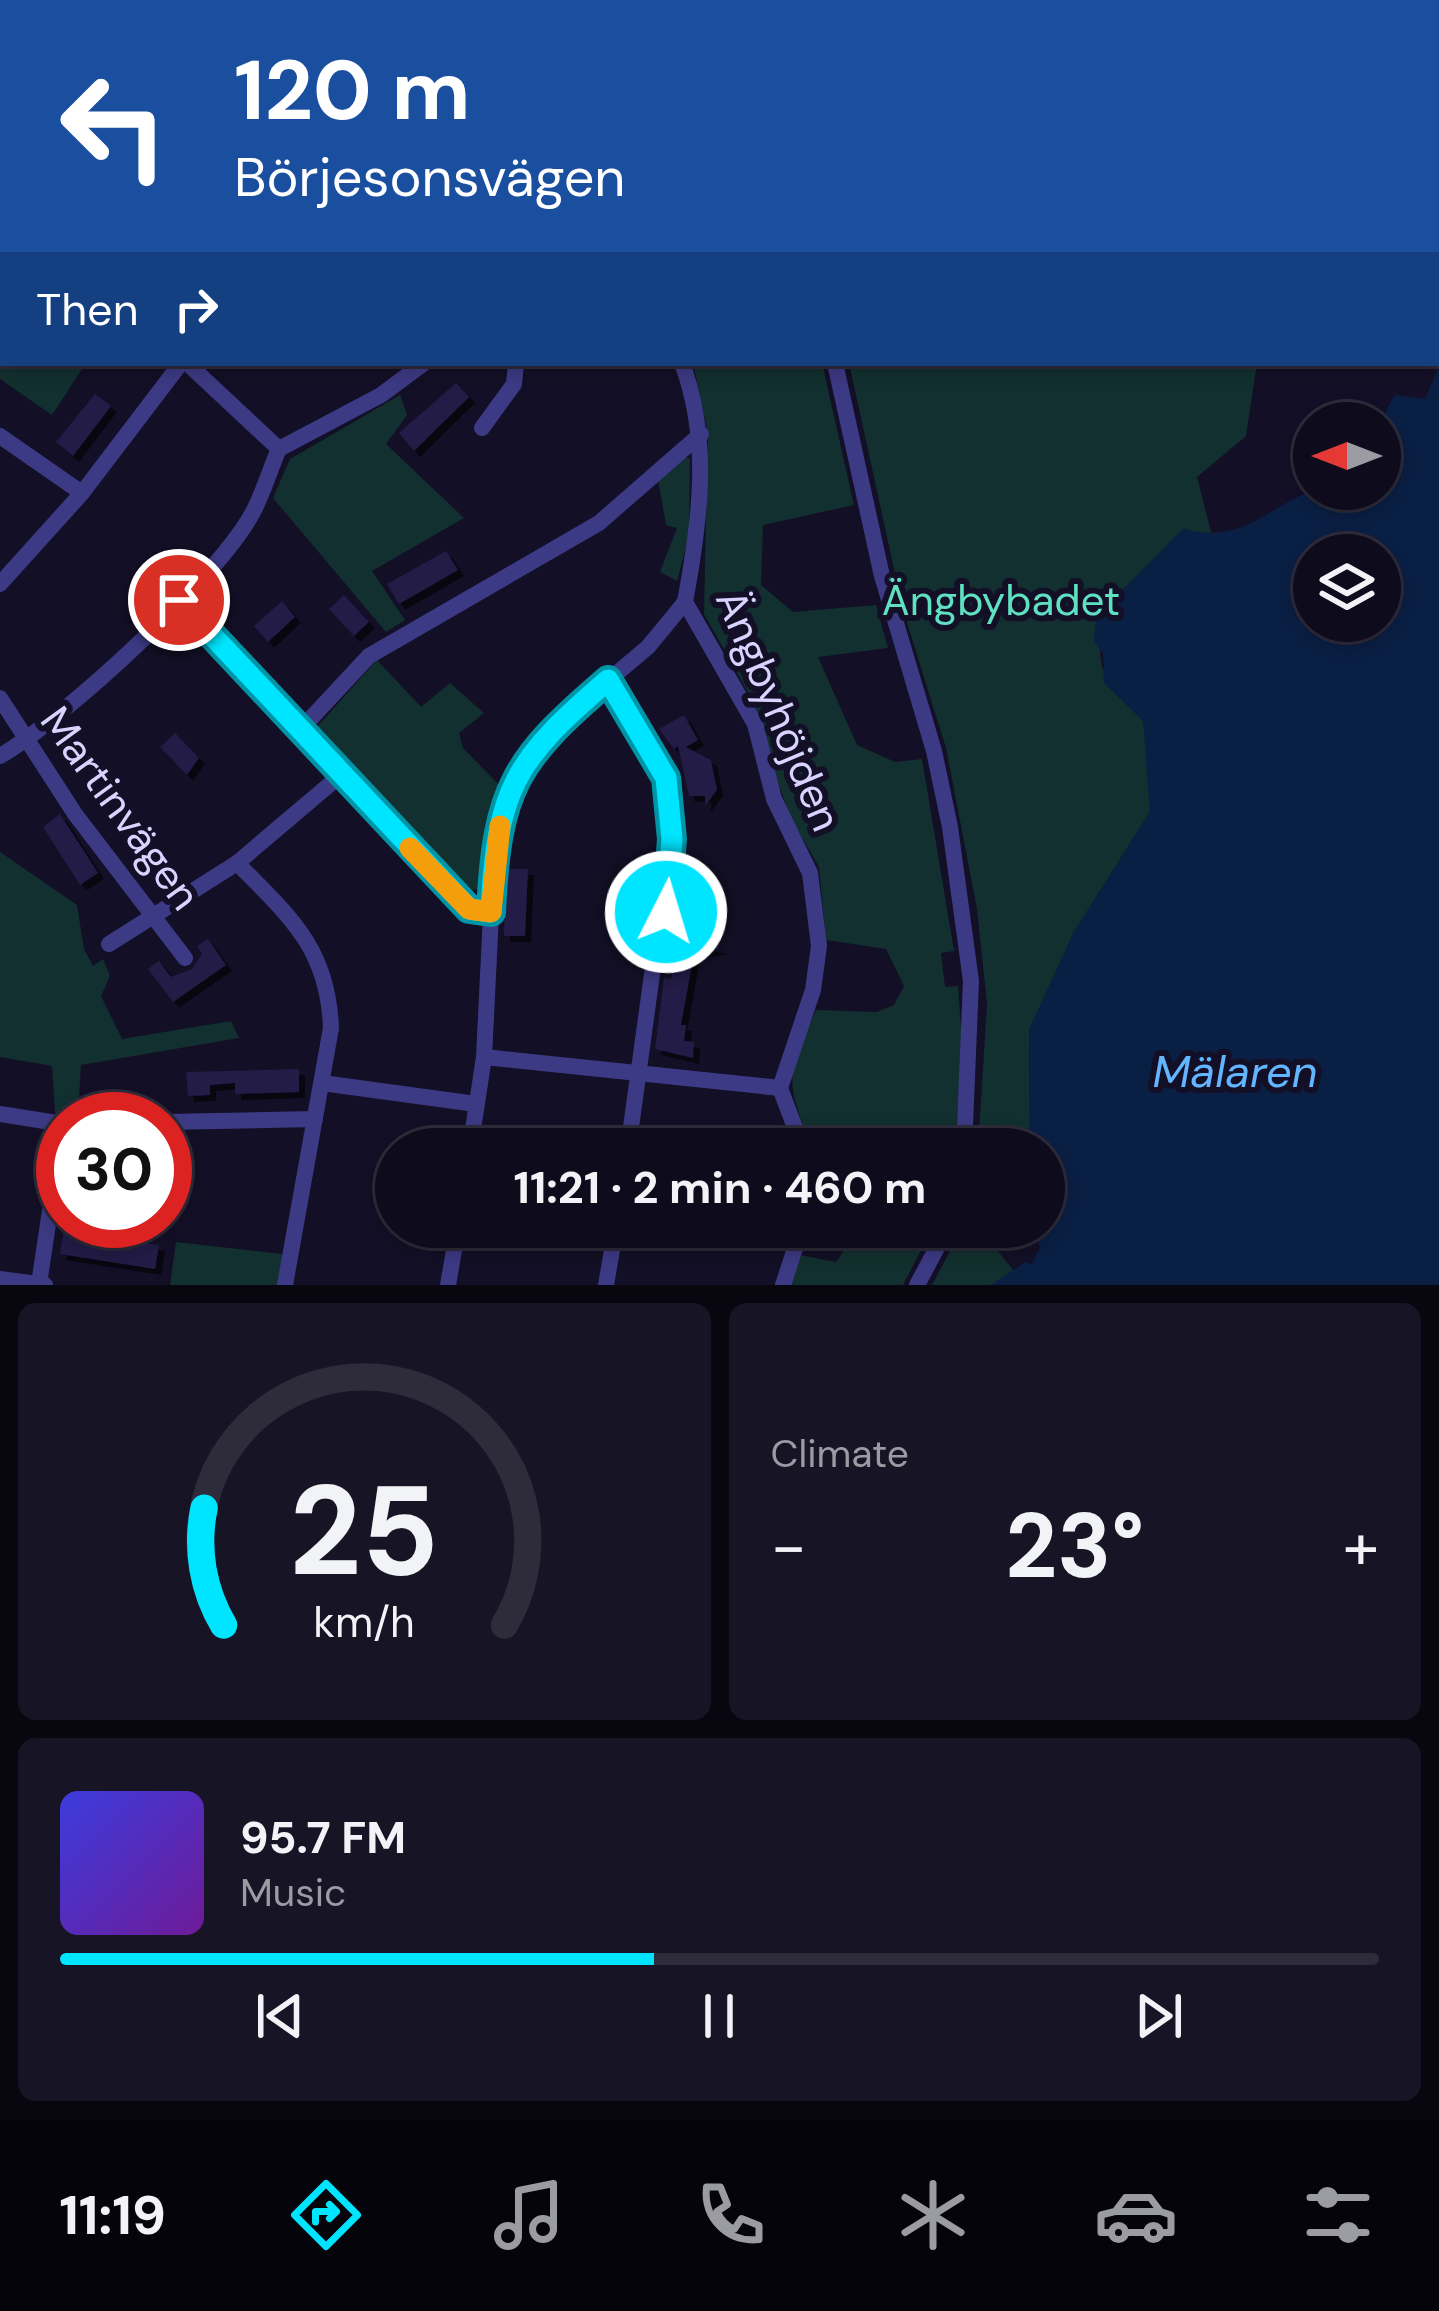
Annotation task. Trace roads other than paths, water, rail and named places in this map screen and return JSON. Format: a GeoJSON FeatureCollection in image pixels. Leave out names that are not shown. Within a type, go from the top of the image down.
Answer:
{"type":"FeatureCollection","features":[{"type":"Feature","properties":{"kind":"street"},"geometry":{"type":"LineString","coordinates":[[0,584],[82,493],[182,366]]}},
{"type":"Feature","properties":{"kind":"street"},"geometry":{"type":"LineString","coordinates":[[187,366],[279,449]]}},
{"type":"Feature","properties":{"kind":"street"},"geometry":{"type":"LineString","coordinates":[[0,756],[50,725],[225,554],[254,511],[279,449],[381,395],[420,366]]}},
{"type":"Feature","properties":{"kind":"street"},"geometry":{"type":"LineString","coordinates":[[482,428],[514,384],[516,366]]}},
{"type":"Feature","properties":{"kind":"street","name":"Ängbyhöjden"},"geometry":{"type":"LineString","coordinates":[[683,366],[701,434],[698,533],[686,602],[755,724],[774,799],[810,872],[819,946],[816,968],[780,1088]]}},
{"type":"Feature","properties":{"kind":"street"},"geometry":{"type":"LineString","coordinates":[[836,366],[882,576],[934,752],[950,827],[971,981],[965,1128]]}},
{"type":"Feature","properties":{"kind":"street"},"geometry":{"type":"LineString","coordinates":[[301,729],[369,656],[599,523],[701,434]]}},
{"type":"Feature","properties":{"kind":"street"},"geometry":{"type":"LineString","coordinates":[[0,436],[82,493]]}},
{"type":"Feature","properties":{"kind":"street"},"geometry":{"type":"LineString","coordinates":[[179,600],[462,903],[491,912]]}},
{"type":"Feature","properties":{"kind":"street"},"geometry":{"type":"LineString","coordinates":[[473,1128],[484,1057],[491,912],[502,812],[540,737],[648,647],[686,602]]}},
{"type":"Feature","properties":{"kind":"street"},"geometry":{"type":"LineString","coordinates":[[608,680],[666,778],[672,839],[666,912]]}},
{"type":"Feature","properties":{"kind":"street","name":"Martinvägen"},"geometry":{"type":"LineString","coordinates":[[0,698],[184,958]]}},
{"type":"Feature","properties":{"kind":"street"},"geometry":{"type":"LineString","coordinates":[[109,944],[237,863],[342,774]]}},
{"type":"Feature","properties":{"kind":"street"},"geometry":{"type":"LineString","coordinates":[[237,863],[295,921],[320,960],[331,1028],[285,1285]]}},
{"type":"Feature","properties":{"kind":"street"},"geometry":{"type":"LineString","coordinates":[[631,1128],[652,967]]}},
{"type":"Feature","properties":{"kind":"street"},"geometry":{"type":"LineString","coordinates":[[484,1057],[780,1088],[795,1128]]}},
{"type":"Feature","properties":{"kind":"street"},"geometry":{"type":"LineString","coordinates":[[322,1083],[476,1104]]}},
{"type":"Feature","properties":{"kind":"street"},"geometry":{"type":"LineString","coordinates":[[0,1114],[36,1120]]}},
{"type":"Feature","properties":{"kind":"street"},"geometry":{"type":"LineString","coordinates":[[192,1121],[316,1119]]}},
{"type":"Feature","properties":{"kind":"street"},"geometry":{"type":"LineString","coordinates":[[0,1279],[42,1284],[47,1248]]}},
{"type":"Feature","properties":{"kind":"street"},"geometry":{"type":"LineString","coordinates":[[448,1285],[454,1248]]}},
{"type":"Feature","properties":{"kind":"street"},"geometry":{"type":"LineString","coordinates":[[606,1285],[612,1248]]}},
{"type":"Feature","properties":{"kind":"street"},"geometry":{"type":"LineString","coordinates":[[783,1285],[795,1248]]}},
{"type":"Feature","properties":{"kind":"street"},"geometry":{"type":"LineString","coordinates":[[917,1285],[937,1248]]}},
{"type":"Feature","properties":{"kind":"water","name":"Mälaren"},"geometry":{"type":"Polygon","coordinates":[[[1439,366],[1439,1285],[991,1285],[1025,1262],[1032,1264],[1040,1248],[1065,1248],[1065,1128],[1030,1128],[1029,1030],[1074,932],[1150,812],[1143,721],[1104,683],[1103,653],[1094,641],[1096,617],[1183,529],[1238,529],[1293,499],[1293,510],[1401,510],[1401,402],[1391,402],[1395,395],[1425,399],[1439,366]]]}},
{"type":"Feature","properties":{"kind":"park label","name":"Ängbybadet"},"geometry":{"type":"Point","coordinates":[1001,600]}}]}
